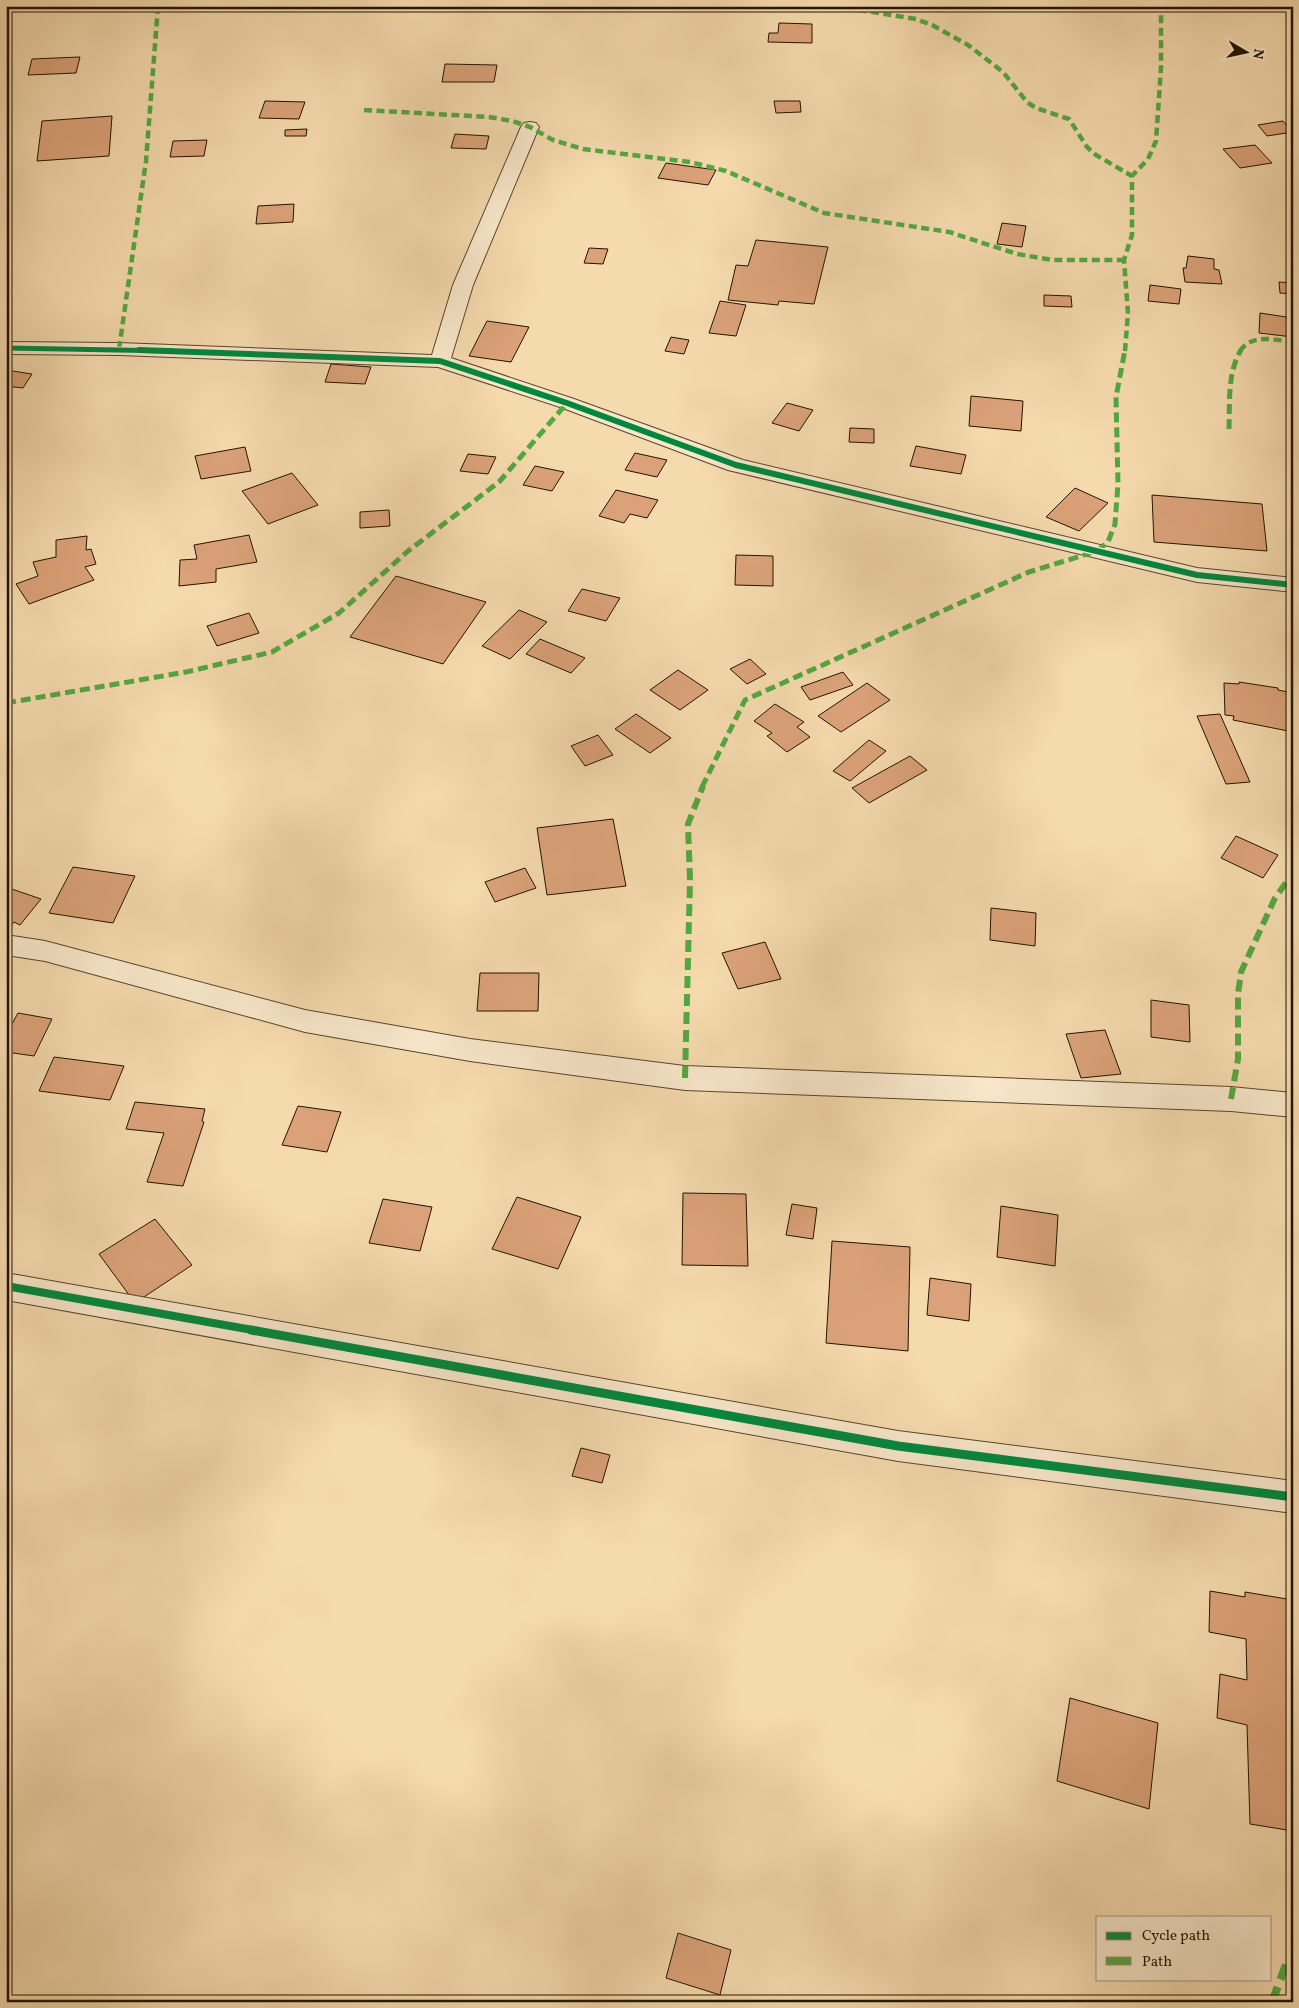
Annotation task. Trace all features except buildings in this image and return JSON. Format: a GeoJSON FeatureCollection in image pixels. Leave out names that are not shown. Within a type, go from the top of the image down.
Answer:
{"type":"FeatureCollection","features":[{"type":"Feature","properties":{"kind":"street"},"geometry":{"type":"LineString","coordinates":[[440,361],[463,285],[530,128]]}},
{"type":"Feature","properties":{"kind":"street"},"geometry":{"type":"LineString","coordinates":[[6,348],[119,349],[440,361],[567,403],[736,465],[1198,575],[1293,585]]}},
{"type":"Feature","properties":{"kind":"street"},"geometry":{"type":"LineString","coordinates":[[6,945],[44,950],[305,1020],[470,1050],[685,1078],[1231,1098],[1293,1106]]}},
{"type":"Feature","properties":{"kind":"street"},"geometry":{"type":"LineString","coordinates":[[6,1286],[898,1446],[1293,1497]]}},
{"type":"Feature","properties":{"kind":"marked path"},"geometry":{"type":"LineString","coordinates":[[119,349],[146,161],[158,6]]}},
{"type":"Feature","properties":{"kind":"marked path"},"geometry":{"type":"LineString","coordinates":[[834,6],[916,19],[932,25],[968,45],[1003,72],[1027,102],[1036,108],[1069,119],[1087,147],[1096,155],[1132,176]]}},
{"type":"Feature","properties":{"kind":"marked path"},"geometry":{"type":"LineString","coordinates":[[685,1078],[690,880],[688,824],[708,772],[745,700],[1029,572],[1097,551],[1108,542],[1115,524],[1118,484],[1116,397],[1125,351],[1128,313],[1124,260],[1132,235],[1132,176],[1148,159],[1156,141],[1161,68],[1161,6]]}},
{"type":"Feature","properties":{"kind":"marked path"},"geometry":{"type":"LineString","coordinates":[[364,110],[489,117],[512,121],[530,127],[553,140],[583,149],[690,162],[726,171],[824,213],[949,232],[1017,254],[1053,260],[1124,260]]}},
{"type":"Feature","properties":{"kind":"marked path"},"geometry":{"type":"LineString","coordinates":[[1229,429],[1233,368],[1242,348],[1250,342],[1260,339],[1293,342]]}},
{"type":"Feature","properties":{"kind":"marked path"},"geometry":{"type":"LineString","coordinates":[[6,703],[186,672],[272,652],[339,613],[408,551],[499,482],[567,403]]}},
{"type":"Feature","properties":{"kind":"marked path"},"geometry":{"type":"LineString","coordinates":[[1231,1099],[1238,1059],[1238,994],[1241,972],[1275,898],[1293,873]]}},
{"type":"Feature","properties":{"kind":"marked path"},"geometry":{"type":"LineString","coordinates":[[1272,2002],[1287,1962],[1293,1961]]}},
{"type":"Feature","properties":{"kind":"cycle path"},"geometry":{"type":"LineString","coordinates":[[6,348],[119,349],[440,361],[567,403],[736,465],[1197,575],[1293,585]]}},
{"type":"Feature","properties":{"kind":"cycle path"},"geometry":{"type":"LineString","coordinates":[[6,1286],[898,1446],[1293,1497]]}}]}
